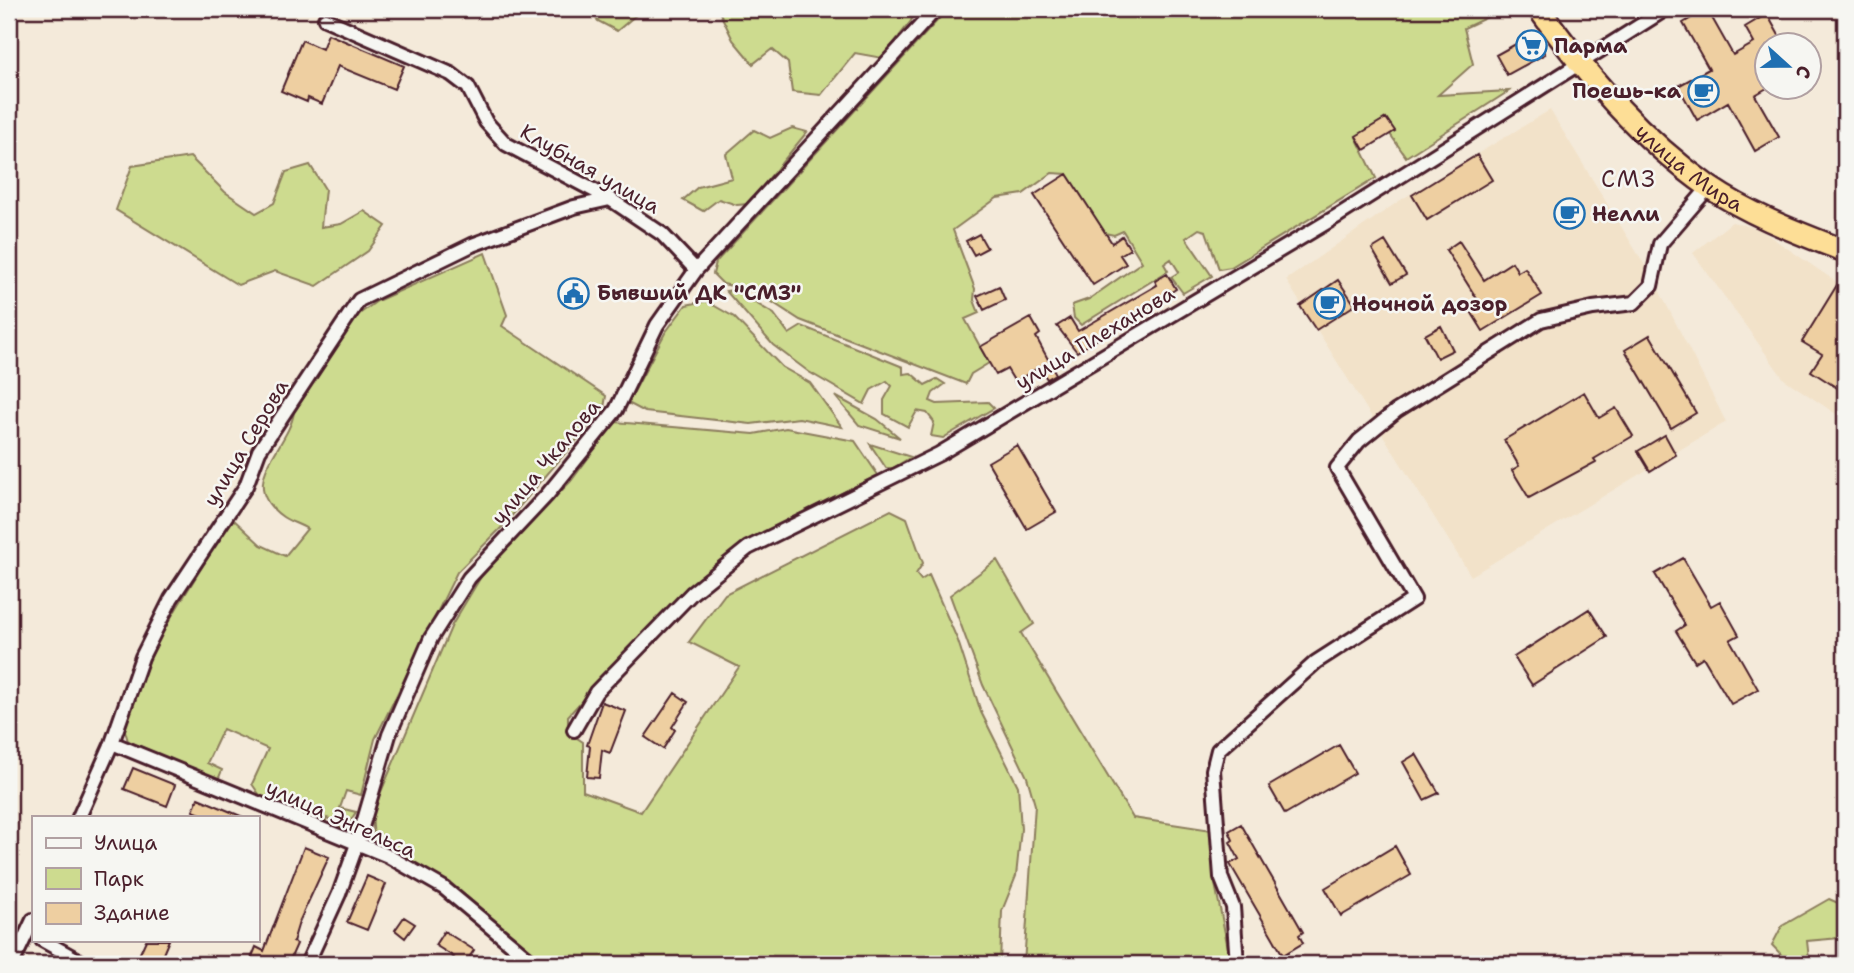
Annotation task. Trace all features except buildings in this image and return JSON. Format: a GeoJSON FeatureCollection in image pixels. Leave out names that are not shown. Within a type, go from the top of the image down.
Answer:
{"type":"FeatureCollection","features":[{"type":"Feature","properties":{"kind":"highway","name":"улица Мира"},"geometry":{"type":"LineString","coordinates":[[1539,9],[1578,63],[1649,137],[1709,187],[1745,208],[1845,251]]}},
{"type":"Feature","properties":{"kind":"street","name":"улица Чкалова"},"geometry":{"type":"LineString","coordinates":[[307,964],[339,894],[357,844],[389,736],[432,638],[468,578],[547,495],[616,410],[657,325],[696,270],[936,9]]}},
{"type":"Feature","properties":{"kind":"street","name":"улица Плеханова"},"geometry":{"type":"LineString","coordinates":[[574,730],[596,692],[692,593],[748,548],[939,454],[1339,215],[1666,9]]}},
{"type":"Feature","properties":{"kind":"street","name":"Клубная улица"},"geometry":{"type":"LineString","coordinates":[[325,19],[451,74],[468,87],[486,122],[506,144],[610,199],[662,234],[696,270]]}},
{"type":"Feature","properties":{"kind":"street"},"geometry":{"type":"LineString","coordinates":[[1237,964],[1233,907],[1222,877],[1219,846],[1213,770],[1218,750],[1316,662],[1414,599],[1337,468],[1359,441],[1396,411],[1541,320],[1593,308],[1633,303],[1651,286],[1660,244],[1709,187]]}},
{"type":"Feature","properties":{"kind":"street","name":"улица Серова"},"geometry":{"type":"LineString","coordinates":[[79,816],[112,743],[142,656],[171,599],[246,486],[259,451],[359,300],[472,244],[575,207],[610,199]]}},
{"type":"Feature","properties":{"kind":"street","name":"улица Энгельса"},"geometry":{"type":"LineString","coordinates":[[112,743],[388,856],[444,888],[535,964]]}},
{"type":"Feature","properties":{"kind":"street"},"geometry":{"type":"LineString","coordinates":[[12,964],[32,929]]}},
{"type":"Feature","properties":{"kind":"street"},"geometry":{"type":"LineString","coordinates":[[46,942],[85,964]]}},
{"type":"Feature","properties":{"kind":"shaded area"},"geometry":{"type":"Polygon","coordinates":[[[1550,110],[1655,282],[1726,422],[1471,576],[1286,280],[1399,201],[1550,110]]]}},
{"type":"Feature","properties":{"kind":"shaded area"},"geometry":{"type":"Polygon","coordinates":[[[1732,222],[1759,229],[1838,283],[1845,264],[1845,420],[1784,379],[1693,253],[1732,222]]]}},
{"type":"Feature","properties":{"kind":"green space"},"geometry":{"type":"Polygon","coordinates":[[[588,9],[643,9],[617,31],[598,21],[588,9]]]}},
{"type":"Feature","properties":{"kind":"green space"},"geometry":{"type":"Polygon","coordinates":[[[718,9],[916,9],[911,21],[882,58],[855,53],[821,95],[792,92],[788,63],[772,49],[753,64],[733,40],[718,9]]]}},
{"type":"Feature","properties":{"kind":"green space"},"geometry":{"type":"Polygon","coordinates":[[[948,9],[1494,9],[1496,13],[1464,28],[1473,64],[1438,95],[1509,91],[1406,157],[1390,134],[1394,131],[1386,118],[1356,137],[1376,178],[1231,267],[1219,269],[1206,231],[1199,229],[1186,238],[1212,276],[1183,293],[1171,277],[1179,272],[1171,259],[1164,264],[1168,271],[1081,325],[1074,318],[1072,305],[1089,299],[1142,262],[1123,231],[1114,235],[1105,233],[1067,174],[1052,173],[1023,194],[997,198],[953,230],[975,289],[974,300],[979,313],[965,319],[989,363],[971,374],[966,384],[800,320],[755,291],[723,284],[713,274],[716,262],[948,9]]]}},
{"type":"Feature","properties":{"kind":"green space"},"geometry":{"type":"Polygon","coordinates":[[[792,128],[807,132],[748,204],[737,205],[719,199],[703,211],[683,200],[698,187],[732,178],[726,154],[754,130],[770,138],[792,128]]]}},
{"type":"Feature","properties":{"kind":"green space"},"geometry":{"type":"Polygon","coordinates":[[[190,157],[225,192],[256,213],[274,203],[286,172],[310,165],[325,189],[321,227],[341,224],[364,211],[386,226],[368,251],[317,286],[275,271],[238,285],[116,210],[132,166],[190,157]]]}},
{"type":"Feature","properties":{"kind":"green space"},"geometry":{"type":"Polygon","coordinates":[[[485,253],[507,315],[502,326],[606,396],[604,408],[502,527],[457,572],[375,739],[361,795],[346,791],[340,808],[356,812],[344,831],[338,829],[341,823],[327,818],[324,825],[263,800],[252,784],[268,749],[223,729],[207,763],[222,770],[218,780],[128,741],[123,724],[159,637],[232,518],[261,545],[285,556],[307,529],[283,517],[269,504],[263,491],[264,478],[294,412],[358,315],[377,301],[485,253]]]}},
{"type":"Feature","properties":{"kind":"green space"},"geometry":{"type":"Polygon","coordinates":[[[734,290],[774,314],[789,334],[802,326],[903,367],[903,374],[911,373],[925,385],[937,379],[945,384],[933,393],[930,401],[937,404],[988,402],[994,408],[943,438],[931,436],[934,422],[927,413],[917,411],[908,427],[884,414],[884,400],[892,386],[887,381],[871,390],[864,404],[809,372],[773,345],[726,291],[734,290]]]}},
{"type":"Feature","properties":{"kind":"green space"},"geometry":{"type":"Polygon","coordinates":[[[706,301],[734,317],[782,367],[810,383],[842,427],[799,418],[751,424],[645,412],[628,403],[665,333],[686,305],[706,301]]]}},
{"type":"Feature","properties":{"kind":"green space"},"geometry":{"type":"Polygon","coordinates":[[[835,396],[877,419],[900,438],[859,425],[835,396]]]}},
{"type":"Feature","properties":{"kind":"green space"},"geometry":{"type":"Polygon","coordinates":[[[615,422],[754,434],[786,428],[855,441],[878,475],[749,543],[709,573],[626,652],[568,716],[568,732],[583,742],[583,791],[641,812],[739,667],[689,642],[725,594],[891,510],[907,518],[923,563],[916,574],[921,580],[929,575],[958,641],[981,712],[1018,786],[1021,829],[1016,876],[1002,911],[1000,964],[540,964],[456,891],[374,841],[372,813],[452,625],[488,565],[571,481],[615,422]]]}},
{"type":"Feature","properties":{"kind":"green space"},"geometry":{"type":"Polygon","coordinates":[[[870,444],[911,457],[893,468],[886,468],[870,444]]]}},
{"type":"Feature","properties":{"kind":"green space"},"geometry":{"type":"Polygon","coordinates":[[[997,560],[1034,624],[1021,633],[1133,818],[1212,830],[1214,879],[1230,958],[1228,964],[1024,964],[1035,805],[1027,777],[983,685],[950,595],[997,560]]]}},
{"type":"Feature","properties":{"kind":"green space"},"geometry":{"type":"Polygon","coordinates":[[[1829,899],[1845,906],[1845,931],[1840,938],[1807,941],[1809,959],[1790,964],[1772,945],[1782,926],[1829,899]]]}},
{"type":"Feature","properties":{"kind":"place","name":"Парма"},"geometry":{"type":"Point","coordinates":[1531,46]}},
{"type":"Feature","properties":{"kind":"place","name":"Поешь-ка"},"geometry":{"type":"Point","coordinates":[1704,91]}},
{"type":"Feature","properties":{"kind":"place","name":"Нелли"},"geometry":{"type":"Point","coordinates":[1569,214]}},
{"type":"Feature","properties":{"kind":"place","name":"Бывший ДК \"СМЗ\""},"geometry":{"type":"Point","coordinates":[574,293]}},
{"type":"Feature","properties":{"kind":"place","name":"Ночной дозор"},"geometry":{"type":"Point","coordinates":[1329,304]}},
{"type":"Feature","properties":{"kind":"district","name":"СМЗ"},"geometry":{"type":"Point","coordinates":[1629,179]}}]}
